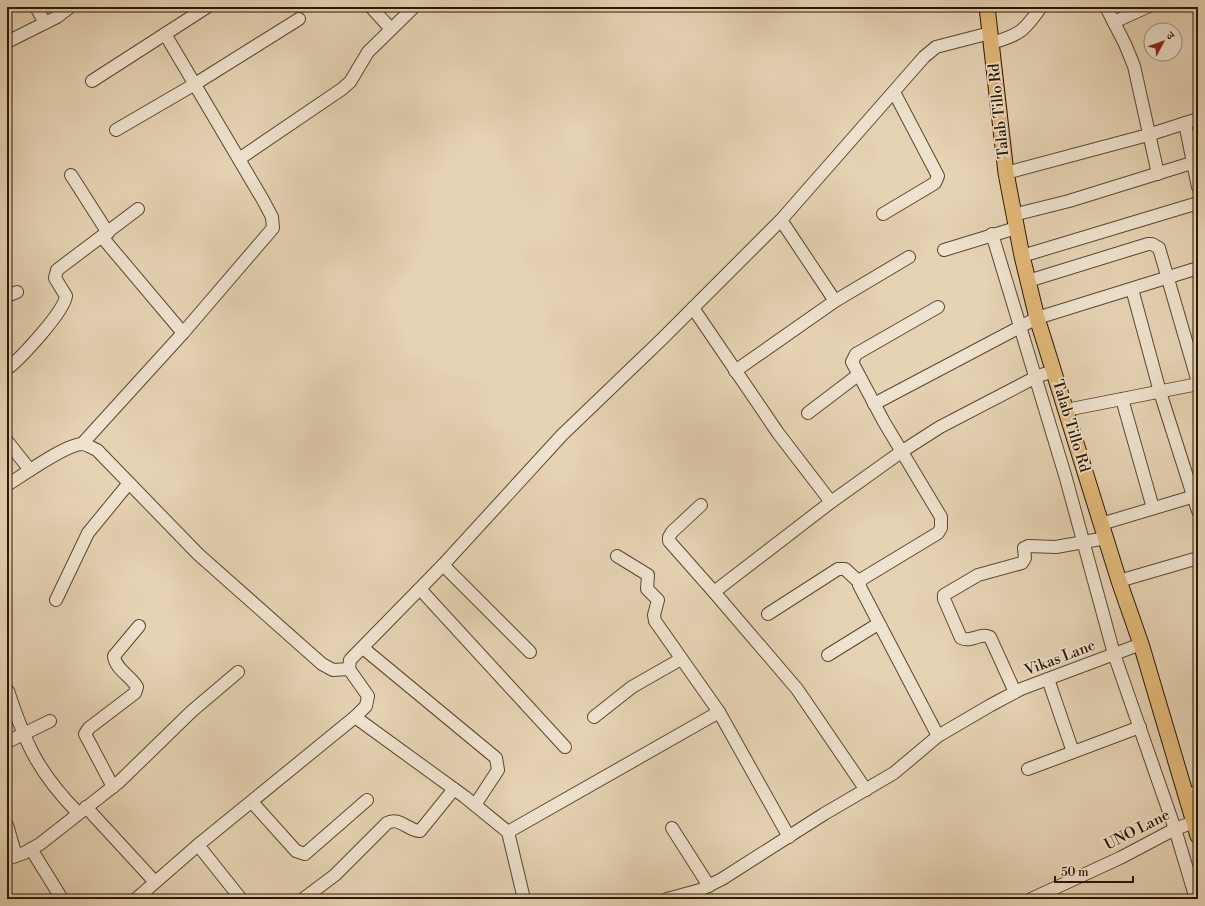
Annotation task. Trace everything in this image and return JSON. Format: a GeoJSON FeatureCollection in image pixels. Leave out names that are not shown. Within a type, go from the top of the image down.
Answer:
{"type":"FeatureCollection","features":[{"type":"Feature","properties":{"kind":"main road","name":"Talab Tillo Rd"},"geometry":{"type":"LineString","coordinates":[[987,7],[1006,173],[1004,228],[1022,256],[1028,281],[1028,323],[1043,375],[1066,410],[1095,537],[1119,581],[1128,649],[1192,794],[1186,828]]}},
{"type":"Feature","properties":{"kind":"street"},"geometry":{"type":"LineString","coordinates":[[36,7],[45,23]]}},
{"type":"Feature","properties":{"kind":"street"},"geometry":{"type":"LineString","coordinates":[[7,42],[65,12],[70,7]]}},
{"type":"Feature","properties":{"kind":"street"},"geometry":{"type":"LineString","coordinates":[[92,81],[207,7]]}},
{"type":"Feature","properties":{"kind":"street"},"geometry":{"type":"LineString","coordinates":[[370,7],[391,29]]}},
{"type":"Feature","properties":{"kind":"street"},"geometry":{"type":"LineString","coordinates":[[239,158],[342,89],[350,82],[368,52],[414,7]]}},
{"type":"Feature","properties":{"kind":"street"},"geometry":{"type":"LineString","coordinates":[[136,899],[198,844],[252,802],[355,717],[366,706],[368,696],[349,669],[350,660],[443,565],[562,435],[781,220],[924,57],[936,47],[991,38],[1013,37],[1022,31],[1041,7]]}},
{"type":"Feature","properties":{"kind":"street"},"geometry":{"type":"LineString","coordinates":[[1106,7],[1134,66],[1148,135],[1158,174]]}},
{"type":"Feature","properties":{"kind":"street"},"geometry":{"type":"LineString","coordinates":[[1114,22],[1147,7]]}},
{"type":"Feature","properties":{"kind":"street"},"geometry":{"type":"LineString","coordinates":[[116,130],[195,84],[299,19]]}},
{"type":"Feature","properties":{"kind":"street"},"geometry":{"type":"LineString","coordinates":[[82,444],[182,333],[273,228],[272,217],[166,34]]}},
{"type":"Feature","properties":{"kind":"street"},"geometry":{"type":"LineString","coordinates":[[883,214],[935,183],[938,176],[894,92]]}},
{"type":"Feature","properties":{"kind":"street"},"geometry":{"type":"LineString","coordinates":[[1006,173],[1148,135],[1198,119]]}},
{"type":"Feature","properties":{"kind":"street"},"geometry":{"type":"LineString","coordinates":[[1185,123],[1195,162],[1198,187]]}},
{"type":"Feature","properties":{"kind":"street"},"geometry":{"type":"LineString","coordinates":[[944,250],[1195,162]]}},
{"type":"Feature","properties":{"kind":"street"},"geometry":{"type":"LineString","coordinates":[[71,176],[105,235],[182,333]]}},
{"type":"Feature","properties":{"kind":"street"},"geometry":{"type":"LineString","coordinates":[[1022,256],[1093,236],[1198,203]]}},
{"type":"Feature","properties":{"kind":"street"},"geometry":{"type":"LineString","coordinates":[[7,369],[30,346],[63,305],[66,296],[55,278],[57,270],[138,209]]}},
{"type":"Feature","properties":{"kind":"street"},"geometry":{"type":"LineString","coordinates":[[781,220],[835,301]]}},
{"type":"Feature","properties":{"kind":"street"},"geometry":{"type":"LineString","coordinates":[[1004,228],[1028,323]]}},
{"type":"Feature","properties":{"kind":"street"},"geometry":{"type":"LineString","coordinates":[[1028,281],[1152,244],[1159,248],[1169,277],[1198,383],[1122,400],[1066,410]]}},
{"type":"Feature","properties":{"kind":"street"},"geometry":{"type":"LineString","coordinates":[[735,371],[835,301],[908,257]]}},
{"type":"Feature","properties":{"kind":"street"},"geometry":{"type":"LineString","coordinates":[[874,404],[1028,323],[1198,268]]}},
{"type":"Feature","properties":{"kind":"street"},"geometry":{"type":"LineString","coordinates":[[1132,289],[1160,392],[1196,495],[1198,511]]}},
{"type":"Feature","properties":{"kind":"street"},"geometry":{"type":"LineString","coordinates":[[859,582],[934,537],[941,528],[942,517],[901,452],[852,362],[856,354],[938,307]]}},
{"type":"Feature","properties":{"kind":"street"},"geometry":{"type":"LineString","coordinates":[[693,308],[778,433],[831,502]]}},
{"type":"Feature","properties":{"kind":"street"},"geometry":{"type":"LineString","coordinates":[[808,413],[858,375]]}},
{"type":"Feature","properties":{"kind":"street"},"geometry":{"type":"LineString","coordinates":[[714,592],[831,502],[901,452],[940,427],[1043,375],[1095,537],[1128,649],[1140,727],[1186,828],[1196,899]]}},
{"type":"Feature","properties":{"kind":"street"},"geometry":{"type":"LineString","coordinates":[[1122,400],[1153,508]]}},
{"type":"Feature","properties":{"kind":"street"},"geometry":{"type":"LineString","coordinates":[[7,441],[30,470]]}},
{"type":"Feature","properties":{"kind":"street"},"geometry":{"type":"LineString","coordinates":[[7,485],[74,445],[82,444],[97,450],[198,554],[322,664],[333,670],[349,669]]}},
{"type":"Feature","properties":{"kind":"street"},"geometry":{"type":"LineString","coordinates":[[56,600],[88,533],[129,483]]}},
{"type":"Feature","properties":{"kind":"street"},"geometry":{"type":"LineString","coordinates":[[1015,692],[990,636],[982,635],[970,640],[961,638],[944,595],[978,575],[1022,563],[1025,558],[1024,548],[1028,546],[1056,547],[1095,537],[1153,508],[1196,495]]}},
{"type":"Feature","properties":{"kind":"street"},"geometry":{"type":"LineString","coordinates":[[701,505],[672,532],[669,536],[669,541],[798,690],[866,790]]}},
{"type":"Feature","properties":{"kind":"street"},"geometry":{"type":"LineString","coordinates":[[617,556],[648,575],[647,589],[658,600],[654,615],[655,621],[719,712],[789,837]]}},
{"type":"Feature","properties":{"kind":"street"},"geometry":{"type":"LineString","coordinates":[[1119,581],[1198,558]]}},
{"type":"Feature","properties":{"kind":"street"},"geometry":{"type":"LineString","coordinates":[[443,565],[530,652]]}},
{"type":"Feature","properties":{"kind":"street"},"geometry":{"type":"LineString","coordinates":[[768,614],[838,569],[846,569],[859,582],[860,589],[938,736]]}},
{"type":"Feature","properties":{"kind":"street"},"geometry":{"type":"LineString","coordinates":[[420,589],[565,747]]}},
{"type":"Feature","properties":{"kind":"street"},"geometry":{"type":"LineString","coordinates":[[828,655],[878,624]]}},
{"type":"Feature","properties":{"kind":"street"},"geometry":{"type":"LineString","coordinates":[[113,787],[85,734],[89,728],[137,690],[134,682],[116,663],[114,656],[139,626]]}},
{"type":"Feature","properties":{"kind":"street"},"geometry":{"type":"LineString","coordinates":[[363,648],[496,758],[498,770],[475,805]]}},
{"type":"Feature","properties":{"kind":"street","name":"Vikas Lane"},"geometry":{"type":"LineString","coordinates":[[667,899],[709,886],[824,814],[894,773],[938,736],[991,705],[1015,692],[1128,649]]}},
{"type":"Feature","properties":{"kind":"street"},"geometry":{"type":"LineString","coordinates":[[594,717],[632,687],[681,659]]}},
{"type":"Feature","properties":{"kind":"street"},"geometry":{"type":"LineString","coordinates":[[7,825],[12,857],[31,849],[113,787],[192,710],[238,672]]}},
{"type":"Feature","properties":{"kind":"street"},"geometry":{"type":"LineString","coordinates":[[1048,679],[1073,752]]}},
{"type":"Feature","properties":{"kind":"street"},"geometry":{"type":"LineString","coordinates":[[8,691],[23,734],[45,775],[57,791],[82,810],[155,882]]}},
{"type":"Feature","properties":{"kind":"street"},"geometry":{"type":"LineString","coordinates":[[508,832],[719,712]]}},
{"type":"Feature","properties":{"kind":"street"},"geometry":{"type":"LineString","coordinates":[[355,717],[454,789],[508,832],[524,899]]}},
{"type":"Feature","properties":{"kind":"street"},"geometry":{"type":"LineString","coordinates":[[7,742],[50,721]]}},
{"type":"Feature","properties":{"kind":"street"},"geometry":{"type":"LineString","coordinates":[[1028,769],[1140,727]]}},
{"type":"Feature","properties":{"kind":"street"},"geometry":{"type":"LineString","coordinates":[[303,899],[335,875],[390,821],[398,822],[413,830],[420,831],[454,789]]}},
{"type":"Feature","properties":{"kind":"street"},"geometry":{"type":"LineString","coordinates":[[252,802],[296,851],[305,854],[367,800]]}},
{"type":"Feature","properties":{"kind":"street"},"geometry":{"type":"LineString","coordinates":[[672,828],[709,886]]}},
{"type":"Feature","properties":{"kind":"street","name":"UNO Lane"},"geometry":{"type":"LineString","coordinates":[[1031,899],[1186,828]]}},
{"type":"Feature","properties":{"kind":"street"},"geometry":{"type":"LineString","coordinates":[[198,844],[242,899]]}},
{"type":"Feature","properties":{"kind":"street"},"geometry":{"type":"LineString","coordinates":[[31,849],[61,899]]}}]}
